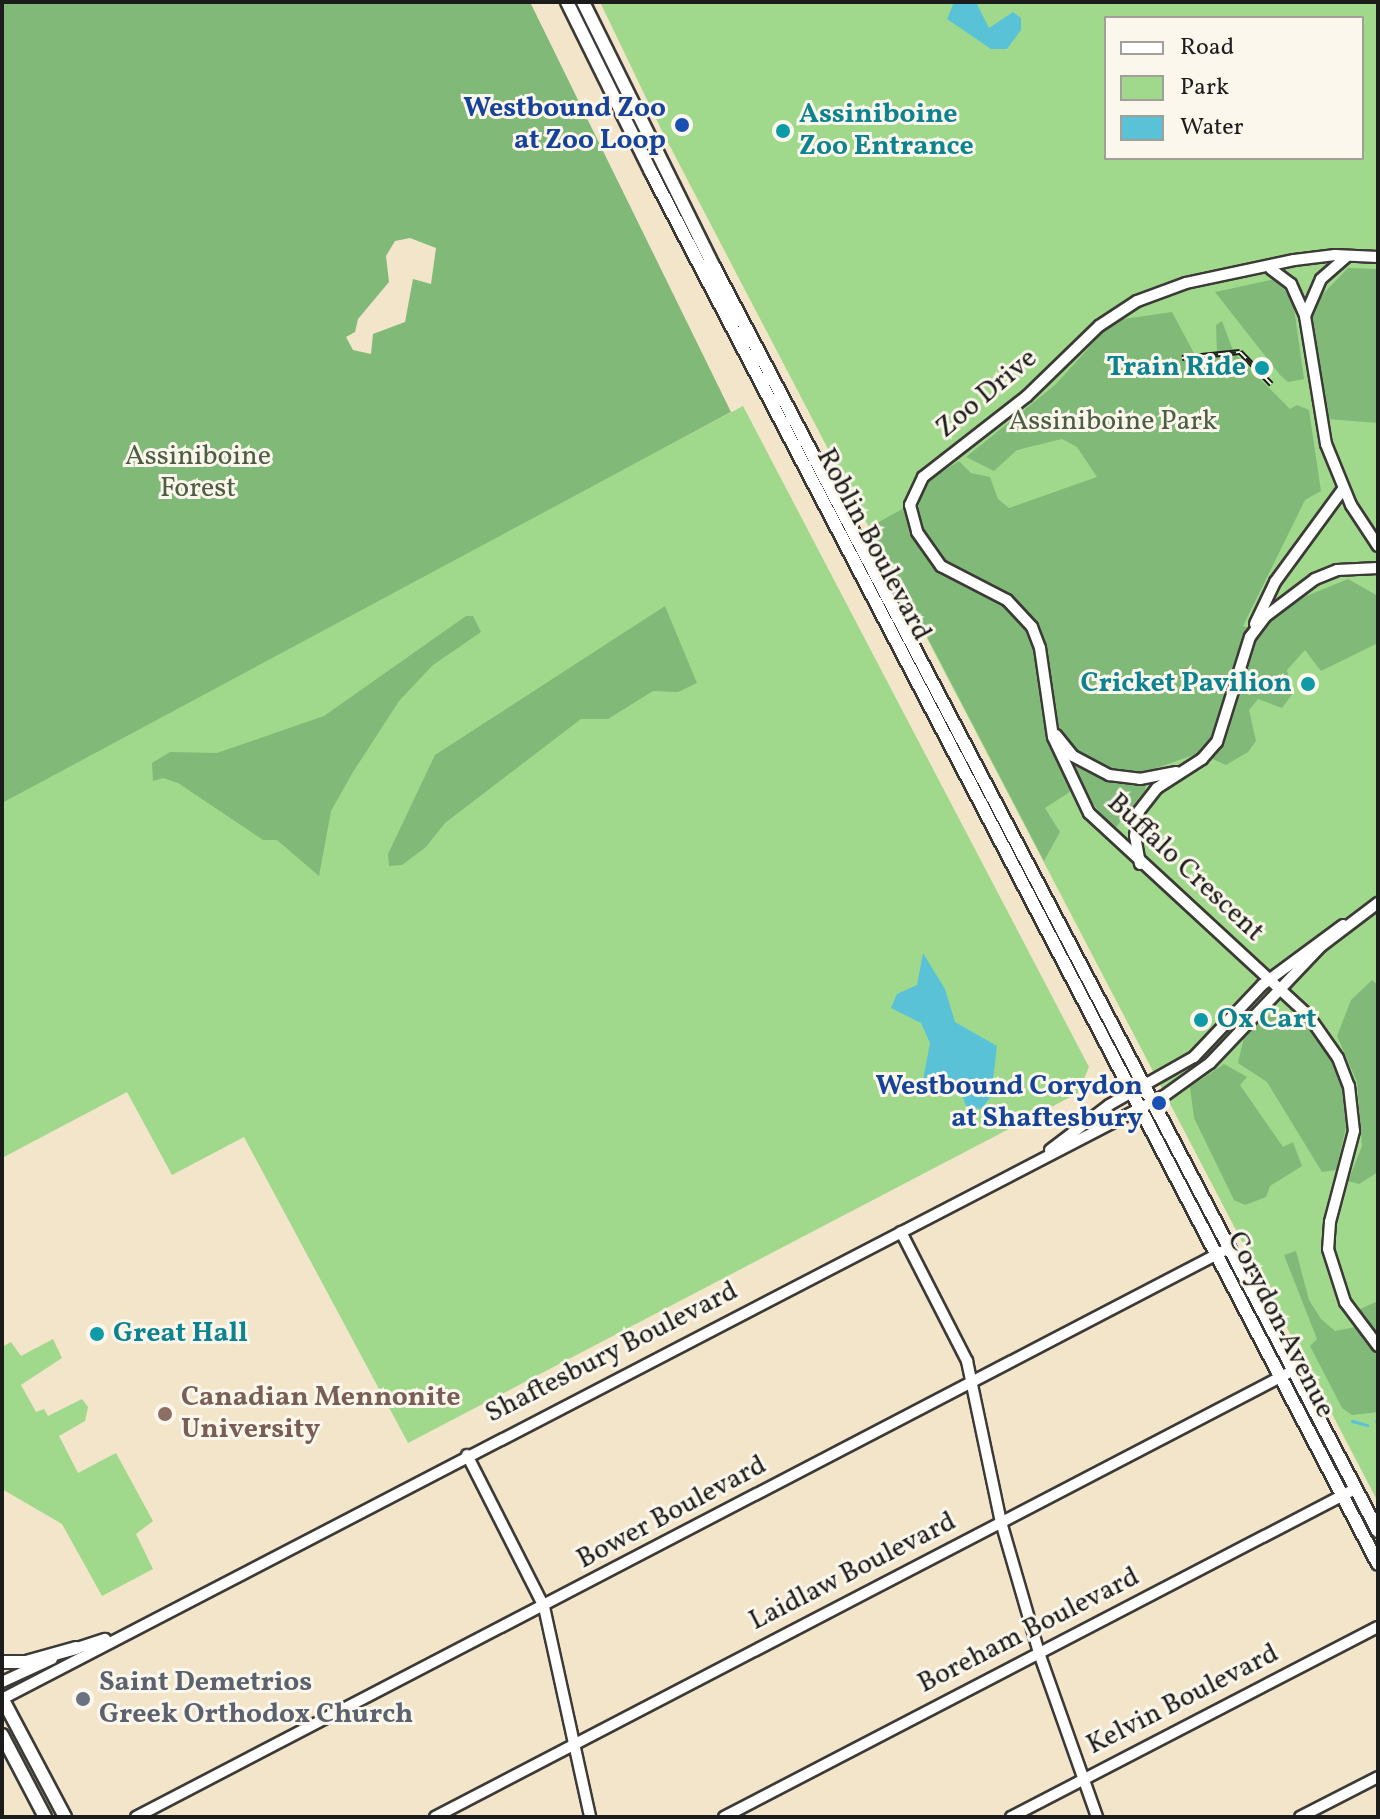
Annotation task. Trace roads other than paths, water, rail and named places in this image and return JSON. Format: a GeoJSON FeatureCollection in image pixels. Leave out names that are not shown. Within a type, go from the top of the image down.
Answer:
{"type":"FeatureCollection","features":[{"type":"Feature","properties":{"kind":"main road","name":"Roblin Boulevard"},"geometry":{"type":"LineString","coordinates":[[567,2],[654,179],[1139,1107]]}},
{"type":"Feature","properties":{"kind":"main road","name":"Roblin Boulevard"},"geometry":{"type":"LineString","coordinates":[[583,2],[713,265],[1152,1101]]}},
{"type":"Feature","properties":{"kind":"main road","name":"Corydon Avenue"},"geometry":{"type":"LineString","coordinates":[[1152,1101],[1378,1531]]}},
{"type":"Feature","properties":{"kind":"main road","name":"Corydon Avenue"},"geometry":{"type":"LineString","coordinates":[[1139,1107],[1378,1564]]}},
{"type":"Feature","properties":{"kind":"main road"},"geometry":{"type":"LineString","coordinates":[[2,1662],[26,1662],[76,1648]]}},
{"type":"Feature","properties":{"kind":"main road"},"geometry":{"type":"LineString","coordinates":[[2,1698],[65,1817]]}},
{"type":"Feature","properties":{"kind":"main road"},"geometry":{"type":"LineString","coordinates":[[2,1735],[45,1817]]}},
{"type":"Feature","properties":{"kind":"street"},"geometry":{"type":"LineString","coordinates":[[1305,316],[1321,279],[1348,256]]}},
{"type":"Feature","properties":{"kind":"street","name":"Zoo Drive"},"geometry":{"type":"LineString","coordinates":[[1053,730],[1040,648],[1032,627],[1007,600],[934,559],[913,524],[913,488],[1125,308],[1186,283],[1270,269],[1294,260],[1378,257]]}},
{"type":"Feature","properties":{"kind":"street"},"geometry":{"type":"LineString","coordinates":[[1270,269],[1291,284],[1305,316],[1320,424],[1343,489],[1378,546]]}},
{"type":"Feature","properties":{"kind":"street"},"geometry":{"type":"LineString","coordinates":[[1140,864],[1135,827],[1139,811],[1157,788],[1202,759],[1224,729],[1250,637],[1275,582],[1343,489]]}},
{"type":"Feature","properties":{"kind":"street"},"geometry":{"type":"LineString","coordinates":[[1250,637],[1284,598],[1315,579],[1337,570],[1378,568]]}},
{"type":"Feature","properties":{"kind":"street"},"geometry":{"type":"LineString","coordinates":[[1053,730],[1073,756],[1109,775],[1140,779],[1182,772]]}},
{"type":"Feature","properties":{"kind":"street","name":"Buffalo Crescent"},"geometry":{"type":"LineString","coordinates":[[1053,730],[1084,805],[1140,864],[1279,988],[1325,1036],[1349,1086],[1353,1142],[1330,1222],[1328,1249],[1345,1302],[1378,1346]]}},
{"type":"Feature","properties":{"kind":"street"},"geometry":{"type":"LineString","coordinates":[[1346,924],[1378,903]]}},
{"type":"Feature","properties":{"kind":"street","name":"Shaftesbury Boulevard"},"geometry":{"type":"LineString","coordinates":[[1036,1161],[1092,1116],[1194,1057],[1269,979],[1331,929],[1346,924]]}},
{"type":"Feature","properties":{"kind":"street","name":"Shaftesbury Boulevard"},"geometry":{"type":"LineString","coordinates":[[2,1698],[1152,1101],[1202,1070],[1279,988],[1346,924]]}},
{"type":"Feature","properties":{"kind":"street"},"geometry":{"type":"LineString","coordinates":[[901,1232],[967,1361],[1001,1522],[1039,1653],[1097,1817]]}},
{"type":"Feature","properties":{"kind":"street","name":"Bower Boulevard"},"geometry":{"type":"LineString","coordinates":[[136,1817],[1229,1248]]}},
{"type":"Feature","properties":{"kind":"street","name":"Laidlaw Boulevard"},"geometry":{"type":"LineString","coordinates":[[435,1817],[1294,1370]]}},
{"type":"Feature","properties":{"kind":"street"},"geometry":{"type":"LineString","coordinates":[[467,1455],[544,1607],[571,1746],[590,1817]]}},
{"type":"Feature","properties":{"kind":"street","name":"Boreham Boulevard"},"geometry":{"type":"LineString","coordinates":[[724,1817],[1355,1489]]}},
{"type":"Feature","properties":{"kind":"street","name":"Kelvin Boulevard"},"geometry":{"type":"LineString","coordinates":[[1011,1817],[1378,1627]]}},
{"type":"Feature","properties":{"kind":"street","name":"Shaftesbury Boulevard"},"geometry":{"type":"LineString","coordinates":[[2,1682],[76,1648],[126,1633]]}},
{"type":"Feature","properties":{"kind":"street"},"geometry":{"type":"LineString","coordinates":[[1300,1817],[1378,1777]]}},
{"type":"Feature","properties":{"kind":"water"},"geometry":{"type":"Polygon","coordinates":[[[954,2],[976,2],[989,28],[1013,12],[1021,18],[1021,30],[1007,49],[991,49],[947,19],[954,2]]]}},
{"type":"Feature","properties":{"kind":"water"},"geometry":{"type":"Polygon","coordinates":[[[923,953],[945,989],[955,1022],[997,1046],[991,1097],[981,1109],[966,1106],[957,1080],[928,1089],[922,1085],[930,1043],[921,1023],[891,1008],[897,994],[917,985],[923,953]]]}},
{"type":"Feature","properties":{"kind":"waterway"},"geometry":{"type":"LineString","coordinates":[[1352,1421],[1367,1425]]}},
{"type":"Feature","properties":{"kind":"railway"},"geometry":{"type":"LineString","coordinates":[[1182,358],[1240,352],[1271,384]]}},
{"type":"Feature","properties":{"kind":"place","name":"Westbound Zoo at Zoo Loop"},"geometry":{"type":"Point","coordinates":[682,125]}},
{"type":"Feature","properties":{"kind":"place","name":"Assiniboine Zoo Entrance"},"geometry":{"type":"Point","coordinates":[783,131]}},
{"type":"Feature","properties":{"kind":"place","name":"Train Ride"},"geometry":{"type":"Point","coordinates":[1262,368]}},
{"type":"Feature","properties":{"kind":"place","name":"Cricket Pavilion"},"geometry":{"type":"Point","coordinates":[1308,684]}},
{"type":"Feature","properties":{"kind":"place","name":"Ox Cart"},"geometry":{"type":"Point","coordinates":[1201,1020]}},
{"type":"Feature","properties":{"kind":"place","name":"Westbound Corydon at Shaftesbury"},"geometry":{"type":"Point","coordinates":[1159,1103]}},
{"type":"Feature","properties":{"kind":"place","name":"Great Hall"},"geometry":{"type":"Point","coordinates":[97,1334]}},
{"type":"Feature","properties":{"kind":"place","name":"Canadian Mennonite University"},"geometry":{"type":"Point","coordinates":[165,1414]}},
{"type":"Feature","properties":{"kind":"place","name":"Saint Demetrios Greek Orthodox Church"},"geometry":{"type":"Point","coordinates":[83,1699]}},
{"type":"Feature","properties":{"kind":"park label","name":"Assiniboine Park"},"geometry":{"type":"Point","coordinates":[1113,422]}},
{"type":"Feature","properties":{"kind":"park label","name":"Assiniboine Forest"},"geometry":{"type":"Point","coordinates":[198,473]}}]}
